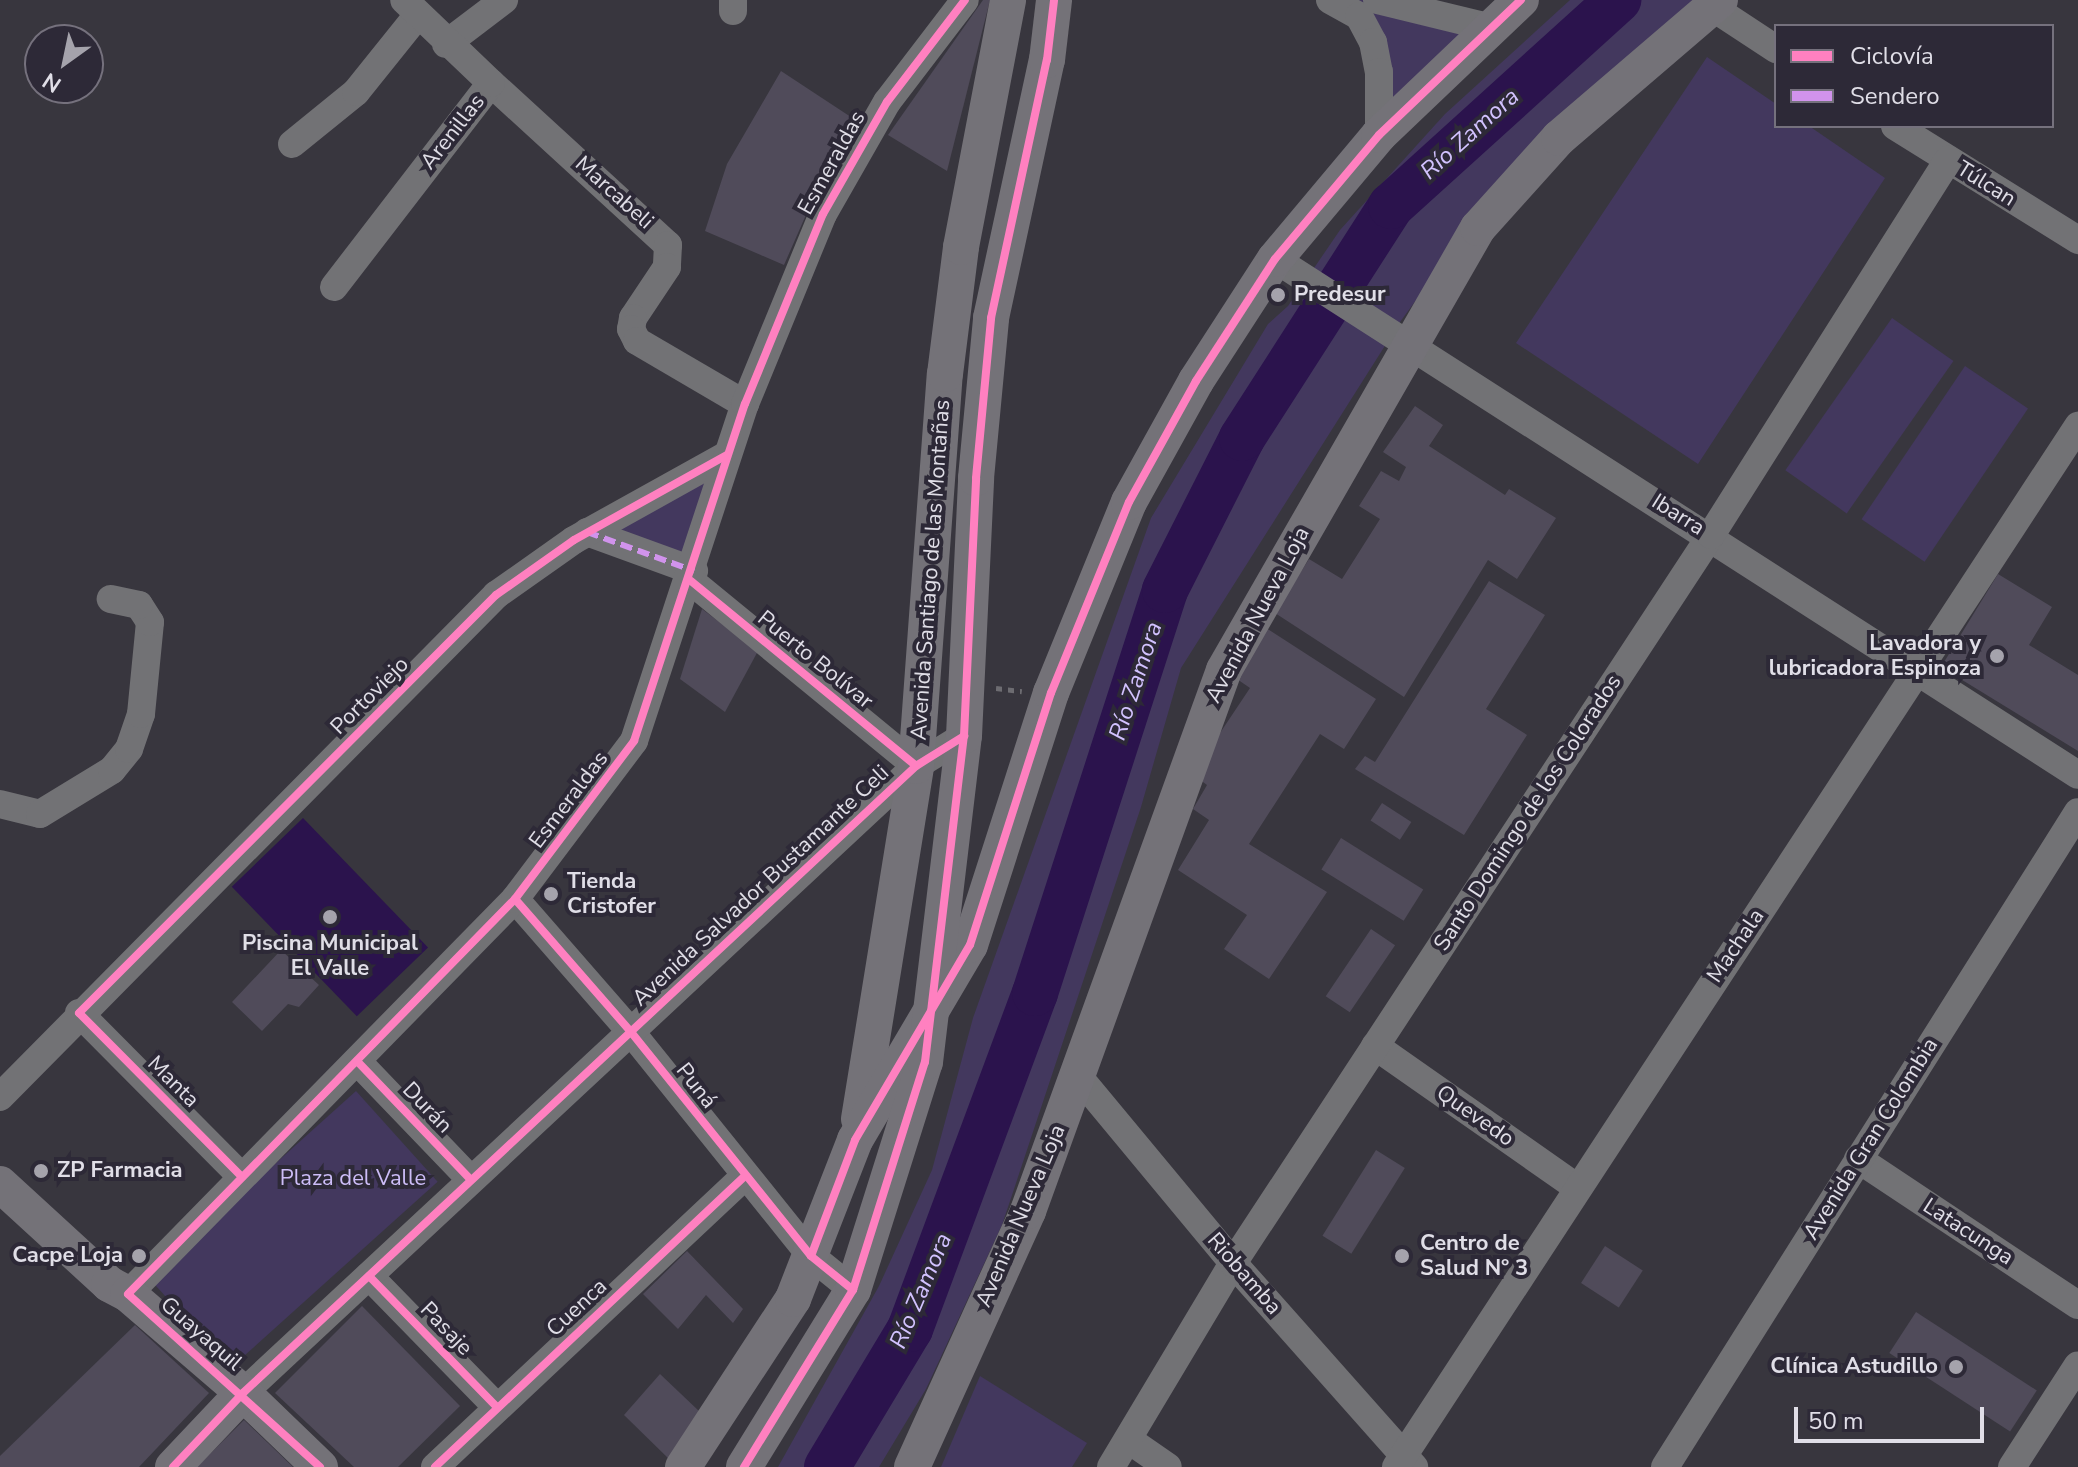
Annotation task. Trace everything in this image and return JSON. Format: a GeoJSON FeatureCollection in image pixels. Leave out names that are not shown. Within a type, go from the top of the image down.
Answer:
{"type":"FeatureCollection","features":[{"type":"Feature","properties":{"kind":"main road","name":"Avenida Santiago de las Montañas"},"geometry":{"type":"LineString","coordinates":[[855,1140],[916,766],[945,374],[961,247],[1008,0]]}},
{"type":"Feature","properties":{"kind":"main road","name":"Avenida Santiago de las Montañas"},"geometry":{"type":"LineString","coordinates":[[744,1467],[853,1290],[925,1062],[964,736],[976,478],[991,318],[1047,60],[1054,0]]}},
{"type":"Feature","properties":{"kind":"main road"},"geometry":{"type":"LineString","coordinates":[[683,1467],[793,1299],[855,1140],[970,945],[1051,693],[1129,502],[1196,381],[1285,266],[1379,135],[1521,0]]}},
{"type":"Feature","properties":{"kind":"main road","name":"Avenida Nueva Loja"},"geometry":{"type":"LineString","coordinates":[[912,1467],[1028,1211],[1224,670],[1399,340],[1494,208],[1559,138],[1716,3]]}},
{"type":"Feature","properties":{"kind":"main road","name":"Guayaquil"},"geometry":{"type":"LineString","coordinates":[[0,1156],[121,1272],[128,1294]]}},
{"type":"Feature","properties":{"kind":"main road","name":"Guayaquil"},"geometry":{"type":"LineString","coordinates":[[0,1184],[109,1284],[128,1294],[243,1393],[320,1467]]}},
{"type":"Feature","properties":{"kind":"main road","name":"Avenida Salvador Bustamante Celi"},"geometry":{"type":"LineString","coordinates":[[173,1467],[243,1393]]}},
{"type":"Feature","properties":{"kind":"street"},"geometry":{"type":"LineString","coordinates":[[292,144],[356,92],[411,7],[446,44],[504,0]]}},
{"type":"Feature","properties":{"kind":"street"},"geometry":{"type":"LineString","coordinates":[[1330,0],[1359,16],[1373,42],[1379,72],[1379,135]]}},
{"type":"Feature","properties":{"kind":"street"},"geometry":{"type":"LineString","coordinates":[[1377,0],[1492,28]]}},
{"type":"Feature","properties":{"kind":"street","name":"Esmeraldas"},"geometry":{"type":"LineString","coordinates":[[128,1294],[515,899],[634,741],[692,576],[745,404],[823,214],[887,102],[963,1]]}},
{"type":"Feature","properties":{"kind":"street"},"geometry":{"type":"LineString","coordinates":[[1716,3],[1774,47]]}},
{"type":"Feature","properties":{"kind":"street","name":"Arenillas"},"geometry":{"type":"LineString","coordinates":[[334,287],[491,83],[446,44]]}},
{"type":"Feature","properties":{"kind":"street","name":"Marcabeli"},"geometry":{"type":"LineString","coordinates":[[491,83],[668,245],[667,267],[633,318],[631,329],[637,341],[745,404]]}},
{"type":"Feature","properties":{"kind":"street","name":"Túlcan"},"geometry":{"type":"LineString","coordinates":[[1898,128],[2078,240]]}},
{"type":"Feature","properties":{"kind":"street","name":"Santo Domingo de los Colorados"},"geometry":{"type":"LineString","coordinates":[[1111,1467],[1233,1263],[1711,535],[1948,160]]}},
{"type":"Feature","properties":{"kind":"street","name":"Ibarra"},"geometry":{"type":"LineString","coordinates":[[1285,266],[1711,535],[2078,775]]}},
{"type":"Feature","properties":{"kind":"street","name":"Machala"},"geometry":{"type":"LineString","coordinates":[[1405,1463],[1576,1187],[2078,426]]}},
{"type":"Feature","properties":{"kind":"street","name":"Portoviejo"},"geometry":{"type":"LineString","coordinates":[[0,1097],[79,1013],[496,595],[587,532],[727,455]]}},
{"type":"Feature","properties":{"kind":"street","name":"Puerto Bolívar"},"geometry":{"type":"LineString","coordinates":[[587,532],[692,576],[916,766]]}},
{"type":"Feature","properties":{"kind":"street"},"geometry":{"type":"LineString","coordinates":[[0,804],[40,814],[112,770],[129,749],[141,714],[150,622],[139,605],[111,599]]}},
{"type":"Feature","properties":{"kind":"street","name":"Avenida Salvador Bustamante Celi"},"geometry":{"type":"LineString","coordinates":[[243,1393],[916,766],[964,736]]}},
{"type":"Feature","properties":{"kind":"street","name":"Avenida Gran Colombia"},"geometry":{"type":"LineString","coordinates":[[1665,1467],[2078,812]]}},
{"type":"Feature","properties":{"kind":"street","name":"Puná"},"geometry":{"type":"LineString","coordinates":[[515,899],[631,1032],[744,1177],[811,1256],[853,1290]]}},
{"type":"Feature","properties":{"kind":"street","name":"Manta"},"geometry":{"type":"LineString","coordinates":[[79,1013],[242,1177]]}},
{"type":"Feature","properties":{"kind":"street","name":"Quevedo"},"geometry":{"type":"LineString","coordinates":[[1375,1046],[1576,1187]]}},
{"type":"Feature","properties":{"kind":"street","name":"Durán"},"geometry":{"type":"LineString","coordinates":[[357,1061],[470,1179]]}},
{"type":"Feature","properties":{"kind":"street","name":"Riobamba"},"geometry":{"type":"LineString","coordinates":[[1078,1076],[1405,1463]]}},
{"type":"Feature","properties":{"kind":"street","name":"Latacunga"},"geometry":{"type":"LineString","coordinates":[[1858,1159],[2078,1305]]}},
{"type":"Feature","properties":{"kind":"street","name":"Cuenca"},"geometry":{"type":"LineString","coordinates":[[435,1467],[744,1177]]}},
{"type":"Feature","properties":{"kind":"street","name":"Pasaje"},"geometry":{"type":"LineString","coordinates":[[369,1276],[497,1407]]}},
{"type":"Feature","properties":{"kind":"street"},"geometry":{"type":"LineString","coordinates":[[2012,1467],[2078,1365]]}},
{"type":"Feature","properties":{"kind":"street"},"geometry":{"type":"LineString","coordinates":[[1129,1440],[1168,1467]]}},
{"type":"Feature","properties":{"kind":"path"},"geometry":{"type":"LineString","coordinates":[[966,685],[1051,693]]}},
{"type":"Feature","properties":{"kind":"green space"},"geometry":{"type":"Polygon","coordinates":[[[1348,0],[1377,0],[1492,28],[1379,135],[1380,100],[1348,0]]]}},
{"type":"Feature","properties":{"kind":"green space"},"geometry":{"type":"Polygon","coordinates":[[[1570,0],[1713,0],[1501,184],[1400,322],[1181,668],[1141,807],[1002,1225],[926,1389],[879,1467],[778,1467],[879,1286],[932,1170],[973,1018],[1151,518],[1268,324],[1288,306],[1340,230],[1445,114],[1570,0]]]}},
{"type":"Feature","properties":{"kind":"green space"},"geometry":{"type":"Polygon","coordinates":[[[1707,57],[1774,103],[1774,128],[1812,128],[1885,178],[1698,464],[1516,343],[1707,57]]]}},
{"type":"Feature","properties":{"kind":"green space"},"geometry":{"type":"Polygon","coordinates":[[[1892,318],[1953,361],[1847,513],[1785,470],[1892,318]]]}},
{"type":"Feature","properties":{"kind":"green space"},"geometry":{"type":"Polygon","coordinates":[[[1965,366],[2028,408],[1925,562],[1862,519],[1965,366]]]}},
{"type":"Feature","properties":{"kind":"green space"},"geometry":{"type":"Polygon","coordinates":[[[727,455],[694,571],[587,532],[727,455]]]}},
{"type":"Feature","properties":{"kind":"green space","name":"Plaza del Valle"},"geometry":{"type":"Polygon","coordinates":[[[356,1091],[438,1182],[230,1368],[149,1278],[356,1091]]]}},
{"type":"Feature","properties":{"kind":"green space"},"geometry":{"type":"Polygon","coordinates":[[[980,1376],[1087,1443],[1072,1467],[941,1467],[980,1376]]]}},
{"type":"Feature","properties":{"kind":"shaded area","name":"Piscina Municipal El Valle"},"geometry":{"type":"Polygon","coordinates":[[[303,818],[428,947],[357,1016],[232,887],[303,818]]]}},
{"type":"Feature","properties":{"kind":"building"},"geometry":{"type":"Polygon","coordinates":[[[983,0],[990,0],[947,171],[888,135],[983,0]]]}},
{"type":"Feature","properties":{"kind":"building"},"geometry":{"type":"Polygon","coordinates":[[[781,71],[860,123],[809,208],[784,265],[705,231],[727,164],[781,71]]]}},
{"type":"Feature","properties":{"kind":"building"},"geometry":{"type":"Polygon","coordinates":[[[1415,406],[1443,425],[1429,446],[1505,495],[1509,489],[1556,518],[1517,579],[1488,560],[1404,697],[1275,613],[1309,559],[1342,579],[1380,519],[1359,506],[1381,471],[1399,481],[1406,467],[1383,452],[1415,406]]]}},
{"type":"Feature","properties":{"kind":"building","name":"Lavadora y lubricadora Espinoza"},"geometry":{"type":"Polygon","coordinates":[[[1998,574],[2052,607],[2029,645],[2078,675],[2078,751],[1941,667],[1998,574]]]}},
{"type":"Feature","properties":{"kind":"building"},"geometry":{"type":"Polygon","coordinates":[[[1489,581],[1545,615],[1486,709],[1527,735],[1464,835],[1355,769],[1365,756],[1375,762],[1489,581]]]}},
{"type":"Feature","properties":{"kind":"building"},"geometry":{"type":"Polygon","coordinates":[[[702,609],[758,651],[725,712],[680,679],[702,609]]]}},
{"type":"Feature","properties":{"kind":"building"},"geometry":{"type":"Polygon","coordinates":[[[1266,628],[1376,699],[1344,749],[1320,734],[1249,844],[1327,892],[1269,979],[1224,949],[1247,915],[1178,870],[1209,820],[1193,809],[1207,785],[1199,779],[1204,757],[1250,688],[1234,677],[1266,628]]]}},
{"type":"Feature","properties":{"kind":"building"},"geometry":{"type":"Polygon","coordinates":[[[1382,803],[1411,822],[1400,840],[1371,821],[1382,803]]]}},
{"type":"Feature","properties":{"kind":"building"},"geometry":{"type":"Polygon","coordinates":[[[1341,838],[1423,889],[1404,921],[1321,869],[1341,838]]]}},
{"type":"Feature","properties":{"kind":"building"},"geometry":{"type":"Polygon","coordinates":[[[1371,929],[1395,945],[1350,1012],[1326,996],[1371,929]]]}},
{"type":"Feature","properties":{"kind":"building"},"geometry":{"type":"Polygon","coordinates":[[[281,950],[319,985],[299,1007],[288,1004],[262,1031],[232,1002],[281,950]]]}},
{"type":"Feature","properties":{"kind":"building"},"geometry":{"type":"Polygon","coordinates":[[[1376,1150],[1405,1168],[1351,1254],[1322,1236],[1376,1150]]]}},
{"type":"Feature","properties":{"kind":"building"},"geometry":{"type":"Polygon","coordinates":[[[1605,1246],[1643,1271],[1619,1307],[1581,1283],[1605,1246]]]}},
{"type":"Feature","properties":{"kind":"building"},"geometry":{"type":"Polygon","coordinates":[[[687,1251],[743,1309],[733,1323],[706,1295],[678,1329],[643,1294],[687,1251]]]}},
{"type":"Feature","properties":{"kind":"building"},"geometry":{"type":"Polygon","coordinates":[[[362,1306],[460,1406],[398,1467],[354,1467],[275,1393],[362,1306]]]}},
{"type":"Feature","properties":{"kind":"building","name":"Clínica Astudillo"},"geometry":{"type":"Polygon","coordinates":[[[1916,1312],[2037,1390],[2010,1432],[1889,1353],[1916,1312]]]}},
{"type":"Feature","properties":{"kind":"building"},"geometry":{"type":"Polygon","coordinates":[[[135,1325],[209,1393],[139,1467],[0,1467],[0,1456],[135,1325]]]}},
{"type":"Feature","properties":{"kind":"building"},"geometry":{"type":"Polygon","coordinates":[[[660,1374],[700,1412],[670,1460],[624,1415],[660,1374]]]}},
{"type":"Feature","properties":{"kind":"building"},"geometry":{"type":"Polygon","coordinates":[[[244,1420],[293,1467],[197,1467],[244,1420]]]}},
{"type":"Feature","properties":{"kind":"waterway","name":"Río Zamora"},"geometry":{"type":"LineString","coordinates":[[827,1467],[910,1329],[1035,993],[1165,590],[1242,438],[1391,206],[1618,0]]}},
{"type":"Feature","properties":{"kind":"marked path"},"geometry":{"type":"LineString","coordinates":[[587,532],[694,571]]}},
{"type":"Feature","properties":{"kind":"cycle path"},"geometry":{"type":"LineString","coordinates":[[320,1467],[128,1294],[515,899],[634,741],[745,404],[823,214],[887,102],[965,0]]}},
{"type":"Feature","properties":{"kind":"cycle path"},"geometry":{"type":"LineString","coordinates":[[744,1467],[853,1290],[925,1062],[964,736],[976,478],[991,318],[1047,60],[1054,0]]}},
{"type":"Feature","properties":{"kind":"cycle path"},"geometry":{"type":"LineString","coordinates":[[811,1256],[855,1140],[970,945],[1051,693],[1129,502],[1196,381],[1275,259],[1379,135],[1521,0]]}},
{"type":"Feature","properties":{"kind":"cycle path"},"geometry":{"type":"LineString","coordinates":[[242,1177],[79,1013],[496,595],[574,540],[727,455]]}},
{"type":"Feature","properties":{"kind":"cycle path"},"geometry":{"type":"LineString","coordinates":[[691,581],[916,766]]}},
{"type":"Feature","properties":{"kind":"cycle path"},"geometry":{"type":"LineString","coordinates":[[173,1467],[243,1393],[916,766],[964,736]]}},
{"type":"Feature","properties":{"kind":"cycle path"},"geometry":{"type":"LineString","coordinates":[[515,899],[631,1032],[811,1256],[853,1290]]}},
{"type":"Feature","properties":{"kind":"cycle path"},"geometry":{"type":"LineString","coordinates":[[357,1061],[470,1179]]}},
{"type":"Feature","properties":{"kind":"cycle path"},"geometry":{"type":"LineString","coordinates":[[435,1467],[744,1177]]}},
{"type":"Feature","properties":{"kind":"cycle path"},"geometry":{"type":"LineString","coordinates":[[369,1276],[497,1407]]}},
{"type":"Feature","properties":{"kind":"place","name":"Predesur"},"geometry":{"type":"Point","coordinates":[1278,295]}},
{"type":"Feature","properties":{"kind":"place","name":"Lavadora y lubricadora Espinoza"},"geometry":{"type":"Point","coordinates":[1997,656]}},
{"type":"Feature","properties":{"kind":"place","name":"Tienda Cristofer"},"geometry":{"type":"Point","coordinates":[551,894]}},
{"type":"Feature","properties":{"kind":"place","name":"Piscina Municipal El Valle"},"geometry":{"type":"Point","coordinates":[330,917]}},
{"type":"Feature","properties":{"kind":"place","name":"ZP Farmacia"},"geometry":{"type":"Point","coordinates":[41,1171]}},
{"type":"Feature","properties":{"kind":"place","name":"Cacpe Loja"},"geometry":{"type":"Point","coordinates":[139,1256]}},
{"type":"Feature","properties":{"kind":"place","name":"Centro de Salud Nº 3"},"geometry":{"type":"Point","coordinates":[1402,1256]}},
{"type":"Feature","properties":{"kind":"place","name":"Clínica Astudillo"},"geometry":{"type":"Point","coordinates":[1956,1367]}}]}
